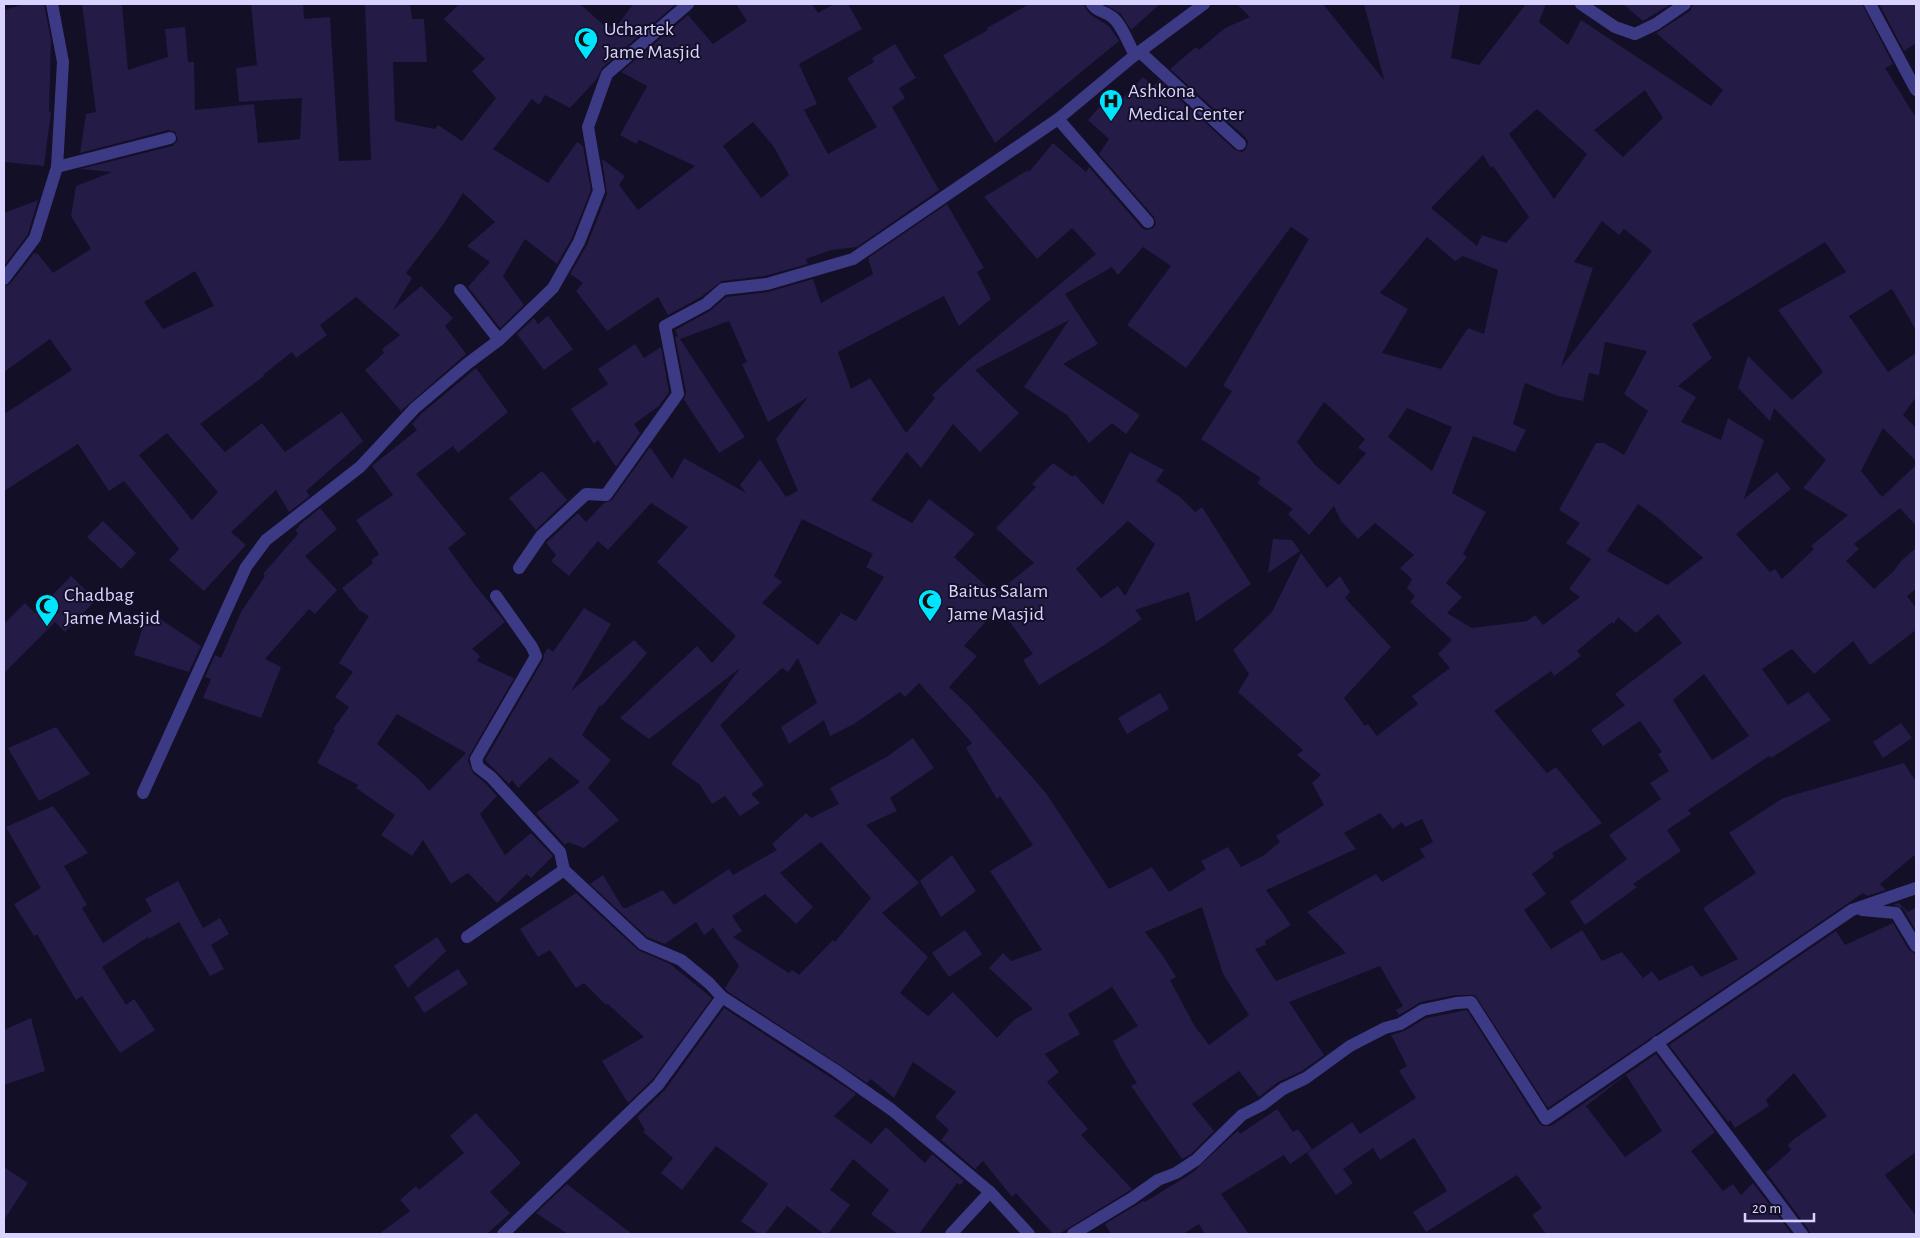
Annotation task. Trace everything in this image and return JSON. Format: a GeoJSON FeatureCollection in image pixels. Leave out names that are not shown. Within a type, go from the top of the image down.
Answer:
{"type":"FeatureCollection","features":[{"type":"Feature","properties":{"kind":"street"},"geometry":{"type":"LineString","coordinates":[[4,279],[35,238],[57,167],[64,62],[52,4]]}},
{"type":"Feature","properties":{"kind":"street"},"geometry":{"type":"LineString","coordinates":[[143,793],[246,567],[266,540],[360,467],[415,408],[467,364],[500,340],[553,288],[579,242],[599,190],[588,127],[607,74],[688,4]]}},
{"type":"Feature","properties":{"kind":"street"},"geometry":{"type":"LineString","coordinates":[[1092,4],[1099,11],[1111,16],[1138,53],[1240,144]]}},
{"type":"Feature","properties":{"kind":"street"},"geometry":{"type":"LineString","coordinates":[[519,568],[541,536],[586,494],[606,496],[678,394],[665,326],[706,304],[723,289],[767,284],[853,259],[1058,119],[1138,53],[1204,4]]}},
{"type":"Feature","properties":{"kind":"street"},"geometry":{"type":"LineString","coordinates":[[1580,4],[1615,27],[1635,34],[1656,24],[1685,4]]}},
{"type":"Feature","properties":{"kind":"street"},"geometry":{"type":"LineString","coordinates":[[1870,4],[1916,90]]}},
{"type":"Feature","properties":{"kind":"street"},"geometry":{"type":"LineString","coordinates":[[1058,119],[1148,222]]}},
{"type":"Feature","properties":{"kind":"street"},"geometry":{"type":"LineString","coordinates":[[57,167],[170,138]]}},
{"type":"Feature","properties":{"kind":"street"},"geometry":{"type":"LineString","coordinates":[[460,290],[500,340]]}},
{"type":"Feature","properties":{"kind":"street"},"geometry":{"type":"LineString","coordinates":[[496,596],[532,647],[536,656],[476,758],[478,767],[490,777],[560,852],[564,870],[643,944],[680,960],[709,983],[722,997],[892,1110],[990,1192],[1029,1234]]}},
{"type":"Feature","properties":{"kind":"street"},"geometry":{"type":"LineString","coordinates":[[468,936],[564,870]]}},
{"type":"Feature","properties":{"kind":"street"},"geometry":{"type":"LineString","coordinates":[[1073,1234],[1131,1199],[1158,1180],[1176,1173],[1196,1160],[1242,1115],[1262,1105],[1283,1089],[1306,1078],[1350,1046],[1385,1028],[1400,1024],[1423,1010],[1471,1002],[1546,1119],[1852,910],[1916,888]]}},
{"type":"Feature","properties":{"kind":"street"},"geometry":{"type":"LineString","coordinates":[[1852,910],[1878,910],[1896,914],[1916,946]]}},
{"type":"Feature","properties":{"kind":"street"},"geometry":{"type":"LineString","coordinates":[[503,1234],[658,1085],[722,997]]}},
{"type":"Feature","properties":{"kind":"street"},"geometry":{"type":"LineString","coordinates":[[1658,1042],[1802,1234]]}},
{"type":"Feature","properties":{"kind":"street"},"geometry":{"type":"LineString","coordinates":[[951,1234],[990,1192]]}},
{"type":"Feature","properties":{"kind":"building"},"geometry":{"type":"Polygon","coordinates":[[[25,4],[44,4],[51,40],[49,112],[51,111],[44,166],[4,162],[4,10],[25,4]]]}},
{"type":"Feature","properties":{"kind":"building"},"geometry":{"type":"Polygon","coordinates":[[[82,4],[122,4],[128,70],[168,57],[165,29],[185,27],[188,62],[194,62],[195,110],[254,104],[258,143],[300,139],[302,98],[239,102],[236,68],[257,65],[251,4],[303,4],[304,19],[330,17],[339,161],[371,160],[365,4],[410,4],[412,19],[424,19],[427,62],[393,62],[395,121],[435,129],[438,125],[462,141],[496,98],[472,71],[485,59],[444,19],[459,4],[580,4],[607,28],[610,26],[614,30],[633,4],[676,4],[602,68],[596,80],[570,108],[545,95],[539,105],[532,99],[493,149],[548,183],[577,142],[583,146],[591,190],[572,238],[557,264],[525,239],[503,276],[524,305],[500,328],[468,287],[490,262],[467,246],[495,222],[463,193],[445,222],[406,273],[412,278],[393,310],[421,286],[453,318],[445,326],[466,354],[401,411],[365,370],[384,353],[382,349],[400,335],[356,297],[320,325],[327,335],[296,358],[292,352],[264,376],[200,424],[225,452],[262,423],[285,452],[342,412],[363,441],[306,491],[310,496],[289,512],[276,490],[231,532],[246,545],[204,591],[169,560],[179,549],[124,481],[109,491],[78,444],[4,491],[4,414],[72,370],[50,339],[4,372],[4,287],[10,284],[34,253],[38,254],[53,273],[91,249],[71,216],[76,186],[112,172],[80,169],[172,146],[178,140],[175,132],[168,130],[80,153],[86,114],[96,112],[82,4]],[[195,271],[144,302],[163,329],[214,306],[195,271]],[[167,433],[139,455],[192,520],[218,492],[167,433]]]}},
{"type":"Feature","properties":{"kind":"building"},"geometry":{"type":"Polygon","coordinates":[[[736,4],[812,4],[818,13],[834,4],[848,4],[862,29],[799,64],[817,104],[804,110],[828,154],[877,127],[847,78],[874,62],[872,58],[895,44],[916,78],[899,88],[905,98],[892,107],[939,190],[857,247],[831,250],[806,259],[808,264],[765,276],[722,281],[701,297],[668,315],[658,297],[607,331],[576,291],[583,283],[570,274],[587,245],[607,194],[602,159],[625,176],[619,185],[638,210],[695,166],[639,140],[636,144],[620,135],[647,86],[621,72],[688,15],[713,44],[747,21],[736,4]],[[753,122],[723,146],[761,198],[789,175],[774,147],[753,122]]]}},
{"type":"Feature","properties":{"kind":"building"},"geometry":{"type":"Polygon","coordinates":[[[1029,4],[1084,4],[1091,15],[1109,26],[1119,41],[995,143],[943,55],[1029,4]]]}},
{"type":"Feature","properties":{"kind":"building"},"geometry":{"type":"Polygon","coordinates":[[[1104,4],[1160,4],[1131,30],[1121,14],[1104,4]]]}},
{"type":"Feature","properties":{"kind":"building"},"geometry":{"type":"Polygon","coordinates":[[[1237,4],[1323,4],[1384,80],[1364,4],[1460,4],[1451,58],[1479,65],[1526,4],[1546,4],[1539,22],[1568,45],[1581,20],[1711,106],[1723,90],[1656,33],[1690,11],[1693,4],[1862,4],[1893,64],[1885,68],[1916,118],[1916,330],[1892,289],[1849,316],[1888,372],[1916,353],[1916,397],[1903,415],[1916,428],[1916,461],[1883,428],[1861,471],[1882,497],[1916,465],[1916,526],[1900,508],[1854,544],[1859,549],[1846,561],[1874,589],[1916,548],[1916,589],[1907,596],[1916,608],[1916,630],[1870,665],[1853,641],[1814,674],[1792,649],[1762,669],[1788,705],[1808,692],[1831,720],[1771,758],[1769,756],[1688,810],[1691,814],[1667,830],[1681,851],[1633,884],[1637,887],[1585,925],[1570,902],[1627,859],[1609,835],[1661,799],[1650,783],[1669,771],[1658,754],[1662,752],[1640,721],[1603,746],[1591,730],[1625,705],[1615,694],[1682,643],[1658,614],[1636,633],[1618,617],[1614,624],[1612,622],[1577,651],[1581,656],[1554,676],[1551,671],[1494,711],[1547,773],[1556,767],[1602,823],[1552,853],[1554,857],[1532,874],[1546,894],[1524,910],[1551,949],[1582,930],[1602,961],[1622,952],[1643,978],[1652,971],[1659,981],[1692,965],[1701,977],[1738,959],[1703,908],[1756,873],[1729,833],[1783,798],[1904,763],[1916,782],[1916,854],[1880,884],[1886,890],[1867,896],[1863,893],[1548,1108],[1475,995],[1455,995],[1421,1002],[1399,1015],[1396,1010],[1403,1006],[1380,966],[1289,1002],[1324,1055],[1302,1071],[1278,1082],[1259,1097],[1239,1071],[1192,1104],[1214,1131],[1191,1154],[1182,1159],[1131,1086],[1137,1083],[1113,1041],[1138,1026],[1112,987],[1068,1014],[1080,1034],[1045,1054],[1059,1072],[1047,1082],[1088,1129],[1081,1135],[1132,1189],[1059,1234],[1053,1234],[1016,1193],[1012,1197],[983,1161],[975,1169],[941,1140],[949,1130],[935,1117],[956,1092],[913,1062],[894,1098],[871,1079],[867,1083],[727,991],[725,988],[739,966],[713,928],[704,935],[696,922],[665,944],[647,937],[590,884],[603,875],[623,908],[663,890],[674,905],[729,869],[733,875],[777,850],[772,844],[806,813],[811,818],[839,804],[830,788],[888,756],[913,738],[934,768],[890,798],[897,811],[866,825],[919,883],[882,913],[928,957],[900,993],[928,1016],[953,992],[997,1038],[1015,1019],[1033,1009],[989,968],[1003,953],[1011,961],[1042,950],[990,871],[1033,845],[1000,796],[997,799],[966,748],[972,743],[919,683],[905,697],[900,692],[854,724],[830,736],[824,720],[789,744],[781,727],[817,703],[798,658],[788,672],[782,668],[720,725],[764,785],[751,794],[760,803],[740,816],[725,796],[712,804],[700,785],[671,764],[740,668],[649,739],[620,718],[697,646],[712,663],[736,636],[657,562],[688,527],[651,503],[608,550],[598,541],[569,576],[551,561],[556,555],[546,543],[578,513],[586,522],[604,503],[612,500],[650,447],[672,479],[684,458],[746,493],[740,485],[760,459],[786,497],[798,491],[776,439],[808,397],[768,422],[742,364],[747,362],[729,321],[680,339],[745,437],[719,453],[684,400],[686,392],[675,337],[678,336],[675,330],[710,311],[726,297],[768,292],[813,279],[821,303],[873,274],[868,258],[947,204],[984,268],[977,272],[991,299],[959,326],[944,296],[838,352],[851,389],[870,378],[906,433],[935,398],[932,395],[967,362],[1096,254],[1072,228],[1037,259],[984,197],[1028,170],[1029,172],[1053,143],[1086,172],[1089,167],[1142,228],[1146,230],[1153,228],[1156,224],[1154,217],[1099,154],[1109,139],[1088,120],[1102,104],[1110,112],[1143,77],[1153,86],[1159,80],[1235,150],[1242,152],[1246,149],[1248,142],[1246,138],[1170,69],[1196,47],[1199,50],[1225,28],[1250,17],[1237,4]],[[1645,90],[1594,130],[1623,157],[1663,118],[1645,90]],[[1537,109],[1509,134],[1554,199],[1587,154],[1537,109]],[[1483,155],[1431,208],[1477,246],[1482,235],[1506,243],[1529,217],[1483,155]],[[1602,221],[1574,262],[1593,268],[1561,367],[1652,251],[1624,229],[1619,235],[1602,221]],[[1291,227],[1186,368],[1127,325],[1171,266],[1143,247],[1118,275],[1112,267],[1065,294],[1098,344],[1063,364],[1140,415],[1126,434],[1112,423],[1089,443],[1067,415],[1024,387],[1069,320],[975,370],[1019,413],[980,452],[953,424],[921,468],[907,452],[871,500],[912,523],[929,499],[975,534],[954,557],[995,594],[1034,563],[996,528],[1036,487],[1032,484],[1053,463],[1073,477],[1075,475],[1103,505],[1130,452],[1164,470],[1156,481],[1180,497],[1195,512],[1202,507],[1251,584],[1196,622],[1189,592],[1135,610],[1142,619],[1103,646],[1039,685],[1023,660],[1033,654],[999,607],[964,646],[977,656],[949,687],[970,707],[1046,793],[1109,889],[1152,867],[1169,892],[1206,869],[1201,861],[1228,847],[1241,867],[1263,856],[1280,842],[1276,836],[1324,805],[1312,783],[1321,775],[1297,755],[1303,750],[1238,692],[1249,674],[1233,650],[1272,612],[1301,553],[1327,588],[1340,576],[1350,592],[1345,598],[1391,647],[1344,698],[1365,726],[1368,724],[1377,736],[1418,704],[1412,696],[1450,668],[1438,654],[1452,640],[1410,602],[1415,596],[1407,588],[1412,579],[1400,568],[1414,555],[1375,523],[1358,539],[1341,521],[1334,506],[1309,535],[1288,514],[1293,509],[1257,483],[1261,478],[1201,439],[1232,391],[1223,386],[1309,239],[1291,227]],[[1427,237],[1380,293],[1408,309],[1382,353],[1441,369],[1468,328],[1484,334],[1498,270],[1463,256],[1455,261],[1427,237]],[[1825,242],[1692,324],[1712,358],[1678,386],[1696,397],[1681,422],[1721,440],[1728,418],[1764,440],[1744,499],[1777,472],[1791,489],[1736,534],[1770,572],[1775,569],[1782,579],[1814,549],[1811,546],[1848,515],[1803,488],[1826,460],[1774,408],[1770,421],[1738,388],[1748,356],[1792,400],[1823,372],[1778,310],[1846,272],[1825,242]],[[1605,342],[1599,375],[1589,373],[1583,401],[1558,396],[1525,383],[1513,424],[1526,430],[1515,452],[1473,436],[1452,493],[1486,512],[1463,554],[1467,557],[1446,583],[1462,597],[1447,613],[1472,628],[1527,621],[1535,615],[1543,625],[1580,597],[1569,589],[1591,559],[1566,543],[1580,523],[1559,510],[1596,443],[1604,443],[1624,455],[1648,411],[1624,394],[1647,351],[1605,342]],[[1324,402],[1297,442],[1316,466],[1339,485],[1366,453],[1358,448],[1365,439],[1324,402]],[[1407,408],[1388,437],[1432,471],[1452,427],[1407,408]],[[1638,504],[1607,551],[1667,585],[1703,558],[1658,518],[1638,504]],[[802,519],[774,576],[782,582],[762,603],[818,645],[841,613],[856,621],[884,577],[866,567],[873,554],[802,519]],[[1128,521],[1076,569],[1101,598],[1118,586],[1125,596],[1155,544],[1128,521]],[[1704,674],[1673,700],[1712,760],[1749,736],[1704,674]],[[1380,813],[1344,833],[1356,849],[1266,890],[1291,925],[1265,941],[1266,945],[1255,949],[1276,981],[1346,953],[1307,912],[1376,874],[1382,882],[1425,857],[1420,849],[1433,842],[1422,819],[1405,827],[1402,822],[1393,829],[1380,813]],[[821,842],[780,873],[813,907],[796,924],[765,894],[732,916],[742,931],[733,937],[789,973],[792,970],[799,975],[833,940],[835,942],[871,898],[821,842]],[[1202,907],[1145,932],[1176,977],[1170,980],[1194,1025],[1209,1045],[1249,1015],[1223,974],[1202,907]]]}},
{"type":"Feature","properties":{"kind":"building"},"geometry":{"type":"Polygon","coordinates":[[[1623,4],[1671,4],[1643,21],[1623,4]]]}},
{"type":"Feature","properties":{"kind":"building"},"geometry":{"type":"Polygon","coordinates":[[[1879,4],[1916,4],[1916,43],[1904,51],[1879,4]]]}},
{"type":"Feature","properties":{"kind":"building"},"geometry":{"type":"Polygon","coordinates":[[[38,200],[28,234],[4,266],[4,213],[38,200]]]}},
{"type":"Feature","properties":{"kind":"building"},"geometry":{"type":"Polygon","coordinates":[[[548,316],[573,349],[544,370],[517,334],[534,318],[538,324],[548,316]]]}},
{"type":"Feature","properties":{"kind":"building"},"geometry":{"type":"Polygon","coordinates":[[[635,344],[644,358],[661,347],[669,392],[659,406],[634,424],[640,433],[616,467],[598,440],[594,444],[571,409],[608,384],[598,369],[635,344]]]}},
{"type":"Feature","properties":{"kind":"building"},"geometry":{"type":"Polygon","coordinates":[[[476,368],[508,412],[458,453],[453,446],[416,474],[466,534],[448,548],[505,622],[472,649],[480,656],[477,661],[514,678],[469,756],[468,761],[473,773],[497,796],[480,814],[505,855],[531,833],[553,856],[531,878],[527,874],[497,903],[468,873],[451,884],[423,840],[412,856],[381,835],[395,815],[356,788],[358,785],[317,763],[335,730],[333,729],[349,707],[335,697],[353,672],[339,663],[369,616],[359,610],[342,588],[373,563],[371,560],[379,554],[356,520],[393,495],[372,466],[417,430],[412,424],[421,414],[476,368]],[[397,714],[377,744],[419,779],[429,791],[466,753],[397,714]]]}},
{"type":"Feature","properties":{"kind":"building"},"geometry":{"type":"Polygon","coordinates":[[[542,471],[567,500],[536,530],[509,498],[542,471]]]}},
{"type":"Feature","properties":{"kind":"building"},"geometry":{"type":"Polygon","coordinates":[[[320,508],[337,529],[305,556],[337,590],[315,614],[309,609],[265,659],[281,667],[261,718],[203,698],[211,679],[205,677],[215,655],[221,658],[241,612],[265,576],[263,574],[298,534],[295,530],[298,526],[320,508]]]}},
{"type":"Feature","properties":{"kind":"building"},"geometry":{"type":"Polygon","coordinates":[[[103,521],[136,553],[121,569],[87,537],[103,521]]]}},
{"type":"Feature","properties":{"kind":"building"},"geometry":{"type":"Polygon","coordinates":[[[1273,539],[1292,540],[1300,551],[1268,573],[1273,539]]]}},
{"type":"Feature","properties":{"kind":"building"},"geometry":{"type":"Polygon","coordinates":[[[71,576],[96,600],[65,632],[55,622],[4,673],[4,624],[25,603],[35,613],[71,576]]]}},
{"type":"Feature","properties":{"kind":"building"},"geometry":{"type":"Polygon","coordinates":[[[584,608],[611,624],[571,691],[634,640],[647,653],[602,706],[600,705],[582,735],[611,760],[588,788],[619,820],[584,848],[568,842],[565,845],[536,813],[580,782],[550,757],[518,788],[512,780],[509,784],[485,760],[543,660],[544,654],[548,648],[553,652],[584,608]]]}},
{"type":"Feature","properties":{"kind":"building"},"geometry":{"type":"Polygon","coordinates":[[[148,611],[201,646],[189,672],[134,655],[148,611]]]}},
{"type":"Feature","properties":{"kind":"building"},"geometry":{"type":"Polygon","coordinates":[[[1160,693],[1169,709],[1127,734],[1118,718],[1160,693]]]}},
{"type":"Feature","properties":{"kind":"building"},"geometry":{"type":"Polygon","coordinates":[[[1901,723],[1912,738],[1883,758],[1873,742],[1901,723]]]}},
{"type":"Feature","properties":{"kind":"building"},"geometry":{"type":"Polygon","coordinates":[[[56,727],[90,774],[39,801],[8,748],[56,727]]]}},
{"type":"Feature","properties":{"kind":"building"},"geometry":{"type":"Polygon","coordinates":[[[53,806],[88,853],[64,866],[87,905],[82,908],[103,943],[152,911],[145,899],[178,881],[203,928],[220,918],[229,934],[211,945],[224,969],[210,976],[179,922],[149,939],[148,937],[102,967],[126,1005],[134,999],[155,1030],[120,1053],[82,996],[76,1000],[37,934],[34,936],[14,904],[41,888],[6,827],[53,806]]]}},
{"type":"Feature","properties":{"kind":"building"},"geometry":{"type":"Polygon","coordinates":[[[952,855],[976,891],[941,917],[920,881],[952,855]]]}},
{"type":"Feature","properties":{"kind":"building"},"geometry":{"type":"Polygon","coordinates":[[[576,893],[638,950],[670,964],[712,998],[652,1080],[628,1103],[602,1061],[644,1037],[608,1004],[606,1005],[584,983],[576,988],[550,950],[538,957],[520,929],[576,893]]]}},
{"type":"Feature","properties":{"kind":"building"},"geometry":{"type":"Polygon","coordinates":[[[1899,903],[1908,912],[1916,907],[1916,931],[1903,908],[1893,905],[1899,903]]]}},
{"type":"Feature","properties":{"kind":"building"},"geometry":{"type":"Polygon","coordinates":[[[1893,923],[1909,950],[1916,954],[1916,1152],[1885,1175],[1916,1216],[1916,1234],[1810,1234],[1766,1172],[1791,1150],[1788,1145],[1794,1139],[1827,1116],[1794,1073],[1766,1100],[1769,1106],[1735,1128],[1730,1120],[1728,1122],[1669,1045],[1836,931],[1845,945],[1893,923]]]}},
{"type":"Feature","properties":{"kind":"building"},"geometry":{"type":"Polygon","coordinates":[[[965,930],[982,954],[949,977],[932,953],[965,930]]]}},
{"type":"Feature","properties":{"kind":"building"},"geometry":{"type":"Polygon","coordinates":[[[437,937],[446,951],[408,988],[394,966],[437,937]]]}},
{"type":"Feature","properties":{"kind":"building"},"geometry":{"type":"Polygon","coordinates":[[[458,969],[468,984],[424,1013],[414,997],[458,969]]]}},
{"type":"Feature","properties":{"kind":"building"},"geometry":{"type":"Polygon","coordinates":[[[724,1008],[856,1094],[834,1116],[871,1144],[886,1127],[925,1163],[932,1154],[964,1181],[960,1185],[957,1183],[919,1234],[898,1234],[871,1214],[889,1190],[853,1159],[830,1190],[850,1205],[828,1234],[824,1234],[787,1206],[765,1234],[759,1234],[741,1221],[768,1184],[716,1146],[682,1190],[661,1173],[673,1158],[643,1132],[645,1130],[637,1117],[665,1090],[724,1008]]]}},
{"type":"Feature","properties":{"kind":"building"},"geometry":{"type":"Polygon","coordinates":[[[1467,1010],[1539,1123],[1543,1126],[1551,1126],[1656,1054],[1715,1132],[1691,1151],[1723,1191],[1733,1184],[1741,1195],[1753,1183],[1792,1234],[1546,1234],[1532,1215],[1542,1208],[1517,1175],[1426,1232],[1413,1212],[1447,1191],[1414,1138],[1380,1160],[1373,1148],[1343,1169],[1353,1183],[1336,1195],[1307,1153],[1352,1122],[1360,1134],[1416,1098],[1399,1071],[1407,1066],[1391,1035],[1404,1031],[1426,1018],[1467,1010]],[[1626,1075],[1586,1106],[1625,1157],[1662,1131],[1626,1075]]]}},
{"type":"Feature","properties":{"kind":"building"},"geometry":{"type":"Polygon","coordinates":[[[31,1018],[45,1071],[4,1085],[4,1030],[31,1018]]]}},
{"type":"Feature","properties":{"kind":"building"},"geometry":{"type":"Polygon","coordinates":[[[1277,1109],[1293,1132],[1298,1129],[1312,1149],[1290,1164],[1284,1155],[1221,1194],[1249,1234],[1205,1234],[1199,1224],[1183,1234],[1111,1234],[1105,1224],[1192,1173],[1234,1134],[1238,1131],[1240,1134],[1277,1109]]]}},
{"type":"Feature","properties":{"kind":"building"},"geometry":{"type":"Polygon","coordinates":[[[476,1113],[521,1163],[490,1192],[510,1213],[487,1234],[379,1234],[410,1211],[400,1200],[416,1186],[419,1190],[464,1153],[450,1136],[476,1113]]]}},
{"type":"Feature","properties":{"kind":"building"},"geometry":{"type":"Polygon","coordinates":[[[4,1167],[28,1183],[4,1220],[4,1167]]]}},
{"type":"Feature","properties":{"kind":"building"},"geometry":{"type":"Polygon","coordinates":[[[567,1184],[632,1234],[568,1234],[536,1213],[567,1184]]]}},
{"type":"Feature","properties":{"kind":"place","name":"Uchartek Jame Masjid"},"geometry":{"type":"Point","coordinates":[586,60]}},
{"type":"Feature","properties":{"kind":"place","name":"Ashkona Medical Center"},"geometry":{"type":"Point","coordinates":[1111,122]}},
{"type":"Feature","properties":{"kind":"place","name":"Baitus Salam Jame Masjid"},"geometry":{"type":"Point","coordinates":[930,622]}},
{"type":"Feature","properties":{"kind":"place","name":"Chadbag Jame Masjid"},"geometry":{"type":"Point","coordinates":[47,627]}}]}
